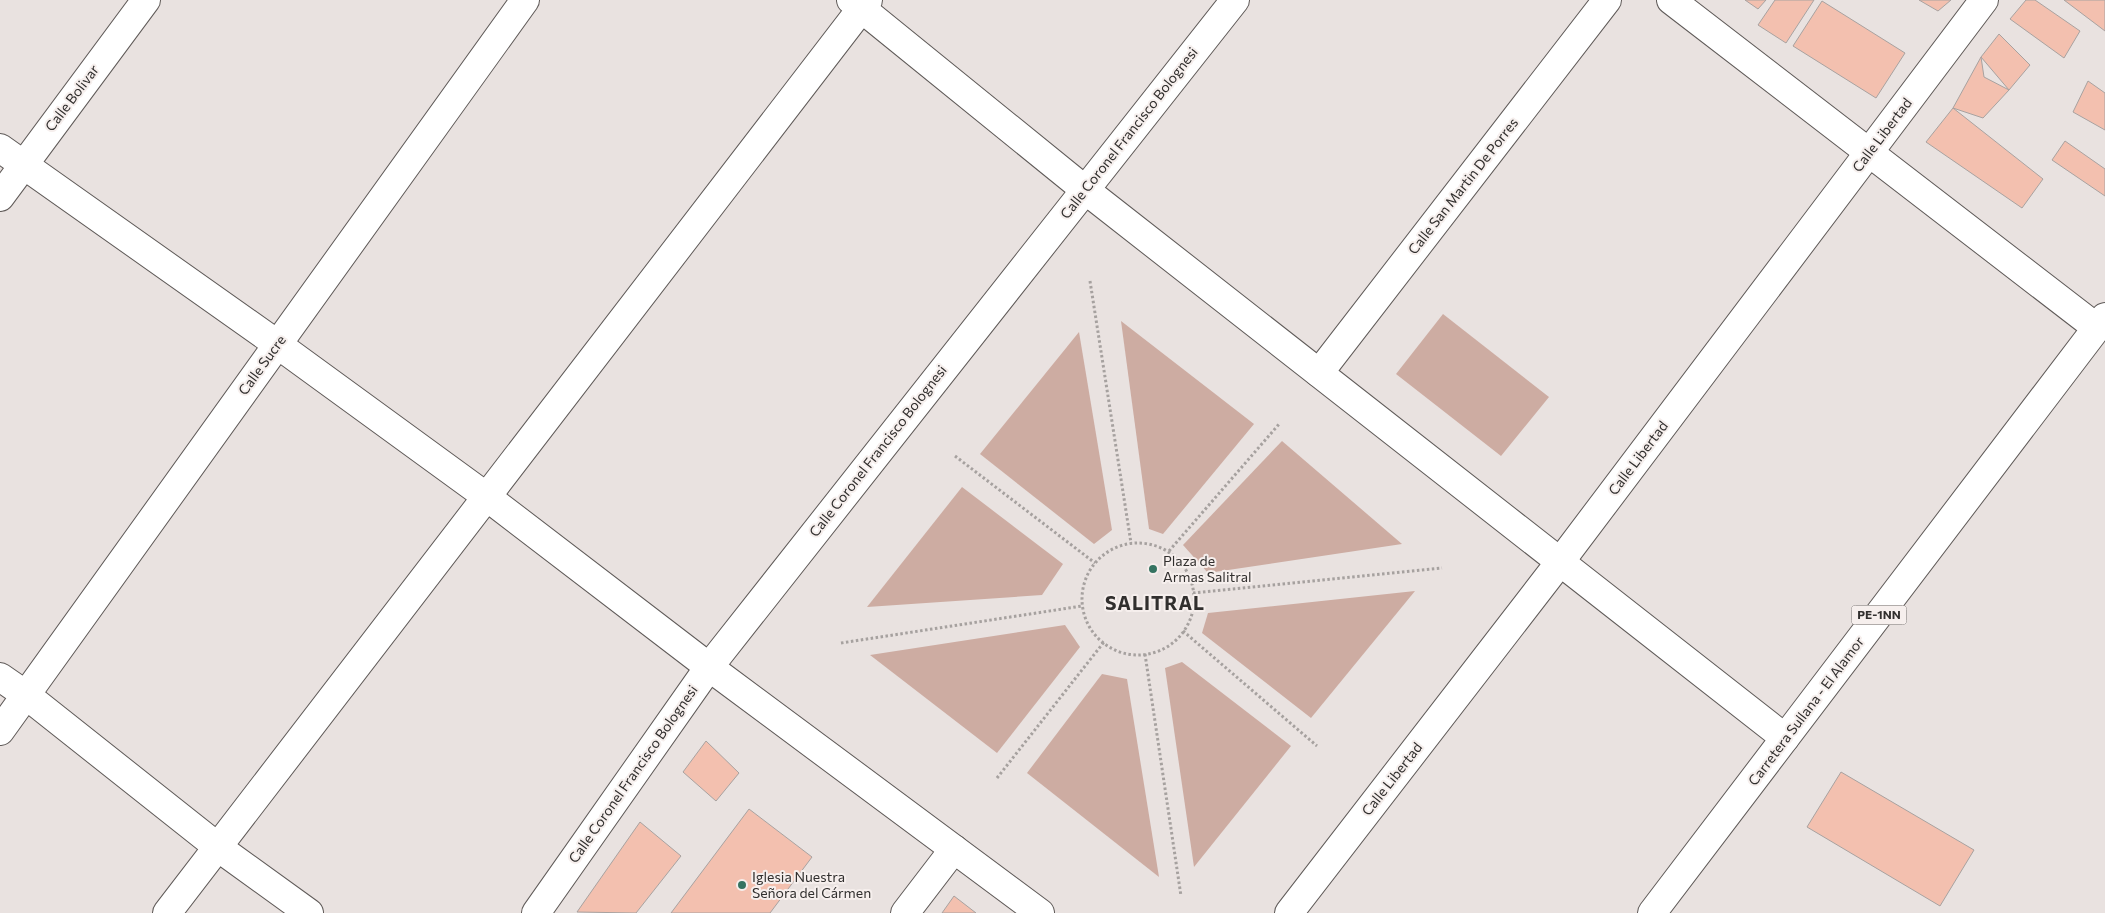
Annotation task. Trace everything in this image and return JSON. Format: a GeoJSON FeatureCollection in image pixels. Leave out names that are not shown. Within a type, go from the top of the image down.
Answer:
{"type":"FeatureCollection","features":[{"type":"Feature","properties":{"kind":"main road","name":"Calle Bolivar"},"geometry":{"type":"LineString","coordinates":[[0,197],[146,0]]}},
{"type":"Feature","properties":{"kind":"main road","name":"Calle Sucre"},"geometry":{"type":"LineString","coordinates":[[0,731],[525,0]]}},
{"type":"Feature","properties":{"kind":"main road","name":"Calle Coronel Francisco Bolognesi"},"geometry":{"type":"LineString","coordinates":[[536,913],[709,667],[1234,0]]}},
{"type":"Feature","properties":{"kind":"main road","name":"Calle San Martin De Porres"},"geometry":{"type":"LineString","coordinates":[[1319,373],[1607,0]]}},
{"type":"Feature","properties":{"kind":"main road"},"geometry":{"type":"LineString","coordinates":[[1671,0],[1869,152],[2101,323]]}},
{"type":"Feature","properties":{"kind":"main road","name":"Calle Libertad"},"geometry":{"type":"LineString","coordinates":[[1289,913],[1560,562],[1984,0]]}},
{"type":"Feature","properties":{"kind":"main road"},"geometry":{"type":"LineString","coordinates":[[167,913],[219,848],[487,497],[860,3],[1084,189],[1785,738]]}},
{"type":"Feature","properties":{"kind":"main road"},"geometry":{"type":"LineString","coordinates":[[0,148],[278,344],[487,497],[709,667],[1040,913]]}},
{"type":"Feature","properties":{"kind":"main road","name":"Carretera Sullana - El Alamor"},"geometry":{"type":"LineString","coordinates":[[1652,913],[2101,323]]}},
{"type":"Feature","properties":{"kind":"main road"},"geometry":{"type":"LineString","coordinates":[[0,677],[26,695],[219,848],[309,913]]}},
{"type":"Feature","properties":{"kind":"main road"},"geometry":{"type":"LineString","coordinates":[[905,913],[954,849]]}},
{"type":"Feature","properties":{"kind":"path"},"geometry":{"type":"LineString","coordinates":[[1090,281],[1131,543]]}},
{"type":"Feature","properties":{"kind":"path"},"geometry":{"type":"LineString","coordinates":[[1169,551],[1280,423]]}},
{"type":"Feature","properties":{"kind":"path"},"geometry":{"type":"LineString","coordinates":[[955,456],[1095,564]]}},
{"type":"Feature","properties":{"kind":"path"},"geometry":{"type":"LineString","coordinates":[[1131,543],[1151,544],[1169,551],[1183,565],[1192,582],[1194,601],[1190,620],[1180,637],[1164,648],[1145,654],[1127,654],[1111,648],[1097,638],[1087,623],[1082,606],[1083,588],[1089,572],[1095,564],[1114,548],[1131,543]]}},
{"type":"Feature","properties":{"kind":"path"},"geometry":{"type":"LineString","coordinates":[[1193,593],[1442,568]]}},
{"type":"Feature","properties":{"kind":"path"},"geometry":{"type":"LineString","coordinates":[[841,643],[1082,606]]}},
{"type":"Feature","properties":{"kind":"path"},"geometry":{"type":"LineString","coordinates":[[1183,631],[1317,746]]}},
{"type":"Feature","properties":{"kind":"path"},"geometry":{"type":"LineString","coordinates":[[998,778],[1104,642]]}},
{"type":"Feature","properties":{"kind":"path"},"geometry":{"type":"LineString","coordinates":[[1145,654],[1181,896]]}},
{"type":"Feature","properties":{"kind":"shaded area"},"geometry":{"type":"Polygon","coordinates":[[[1443,314],[1549,397],[1501,456],[1396,374],[1443,314]]]}},
{"type":"Feature","properties":{"kind":"shaded area"},"geometry":{"type":"Polygon","coordinates":[[[1121,321],[1254,424],[1163,534],[1149,529],[1121,321]]]}},
{"type":"Feature","properties":{"kind":"shaded area"},"geometry":{"type":"Polygon","coordinates":[[[1079,332],[1112,530],[1094,544],[980,454],[1079,332]]]}},
{"type":"Feature","properties":{"kind":"shaded area"},"geometry":{"type":"Polygon","coordinates":[[[1282,441],[1402,544],[1208,573],[1183,545],[1282,441]]]}},
{"type":"Feature","properties":{"kind":"shaded area"},"geometry":{"type":"Polygon","coordinates":[[[962,487],[1063,564],[1042,595],[867,607],[962,487]]]}},
{"type":"Feature","properties":{"kind":"shaded area"},"geometry":{"type":"Polygon","coordinates":[[[1415,591],[1311,718],[1202,633],[1208,613],[1415,591]]]}},
{"type":"Feature","properties":{"kind":"shaded area"},"geometry":{"type":"Polygon","coordinates":[[[1065,625],[1080,647],[997,753],[870,655],[1065,625]]]}},
{"type":"Feature","properties":{"kind":"shaded area"},"geometry":{"type":"Polygon","coordinates":[[[1182,662],[1291,746],[1194,867],[1165,668],[1182,662]]]}},
{"type":"Feature","properties":{"kind":"shaded area"},"geometry":{"type":"Polygon","coordinates":[[[1102,674],[1127,679],[1159,877],[1027,773],[1102,674]]]}},
{"type":"Feature","properties":{"kind":"building"},"geometry":{"type":"Polygon","coordinates":[[[1745,0],[1766,0],[1758,9],[1745,0]]]}},
{"type":"Feature","properties":{"kind":"building"},"geometry":{"type":"Polygon","coordinates":[[[1775,0],[1814,0],[1786,43],[1758,25],[1775,0]]]}},
{"type":"Feature","properties":{"kind":"building"},"geometry":{"type":"Polygon","coordinates":[[[1919,0],[1951,0],[1938,11],[1919,0]]]}},
{"type":"Feature","properties":{"kind":"building"},"geometry":{"type":"Polygon","coordinates":[[[2026,0],[2035,0],[2080,31],[2064,58],[2010,19],[2026,0]]]}},
{"type":"Feature","properties":{"kind":"building"},"geometry":{"type":"Polygon","coordinates":[[[2064,0],[2105,0],[2105,31],[2064,0]]]}},
{"type":"Feature","properties":{"kind":"building"},"geometry":{"type":"Polygon","coordinates":[[[1822,1],[1905,53],[1876,98],[1793,46],[1822,1]]]}},
{"type":"Feature","properties":{"kind":"building"},"geometry":{"type":"Polygon","coordinates":[[[1999,34],[2030,65],[2009,90],[1981,57],[1999,34]]]}},
{"type":"Feature","properties":{"kind":"building"},"geometry":{"type":"Polygon","coordinates":[[[1981,57],[1984,77],[2009,90],[1983,118],[1953,108],[1981,57]]]}},
{"type":"Feature","properties":{"kind":"building"},"geometry":{"type":"Polygon","coordinates":[[[2088,81],[2105,93],[2105,130],[2073,112],[2088,81]]]}},
{"type":"Feature","properties":{"kind":"building"},"geometry":{"type":"Polygon","coordinates":[[[1953,108],[2043,179],[2022,208],[1926,142],[1953,108]]]}},
{"type":"Feature","properties":{"kind":"building"},"geometry":{"type":"Polygon","coordinates":[[[2065,141],[2105,169],[2105,196],[2052,160],[2065,141]]]}},
{"type":"Feature","properties":{"kind":"building"},"geometry":{"type":"Polygon","coordinates":[[[706,741],[739,773],[716,801],[683,772],[706,741]]]}},
{"type":"Feature","properties":{"kind":"building"},"geometry":{"type":"Polygon","coordinates":[[[1841,772],[1974,850],[1940,906],[1807,827],[1841,772]]]}},
{"type":"Feature","properties":{"kind":"building","name":"Iglesia Nuestra Señora del Cármen"},"geometry":{"type":"Polygon","coordinates":[[[749,809],[812,857],[770,913],[671,913],[749,809]]]}},
{"type":"Feature","properties":{"kind":"building"},"geometry":{"type":"Polygon","coordinates":[[[640,822],[681,856],[636,913],[577,912],[640,822]]]}},
{"type":"Feature","properties":{"kind":"building"},"geometry":{"type":"Polygon","coordinates":[[[954,896],[976,913],[942,913],[954,896]]]}},
{"type":"Feature","properties":{"kind":"place","name":"Plaza de Armas Salitral"},"geometry":{"type":"Point","coordinates":[1153,569]}},
{"type":"Feature","properties":{"kind":"place","name":"Iglesia Nuestra Señora del Cármen"},"geometry":{"type":"Point","coordinates":[742,885]}},
{"type":"Feature","properties":{"kind":"district","name":"SALITRAL"},"geometry":{"type":"Point","coordinates":[1155,603]}}]}
